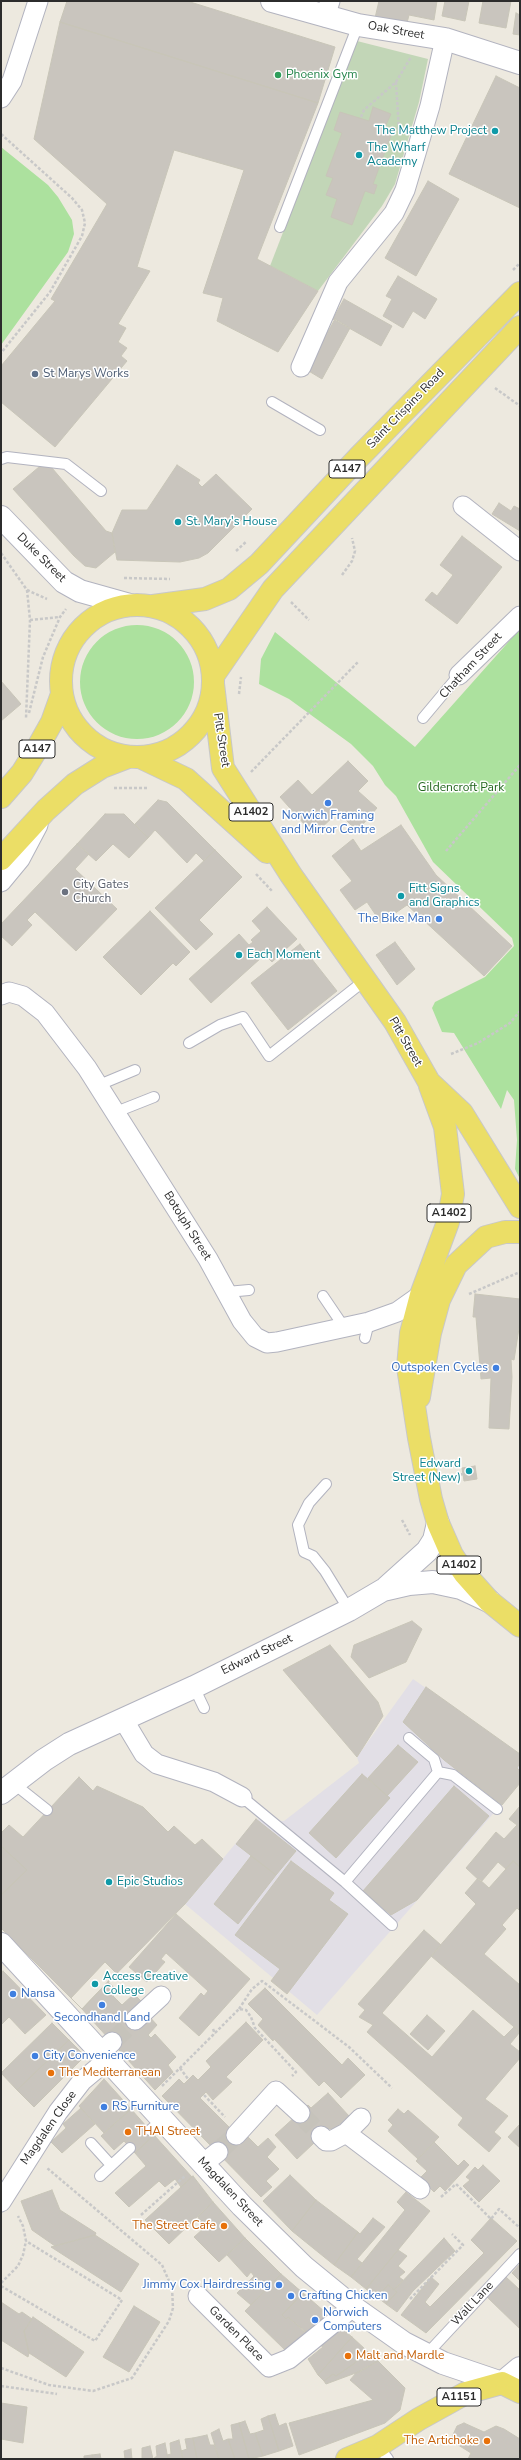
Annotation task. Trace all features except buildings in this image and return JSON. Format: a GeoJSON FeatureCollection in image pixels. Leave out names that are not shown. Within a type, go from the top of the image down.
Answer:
{"type":"FeatureCollection","features":[{"type":"Feature","properties":{"kind":"main road","name":"Saint Crispins Road"},"geometry":{"type":"LineString","coordinates":[[134,757],[105,750],[85,737],[70,717],[62,694],[62,669],[70,646],[85,625],[106,612],[130,605],[153,606],[205,599],[229,588],[259,564],[359,457],[520,293]]}},
{"type":"Feature","properties":{"kind":"main road","name":"Saint Crispins Road"},"geometry":{"type":"LineString","coordinates":[[1,859],[46,810],[75,784],[102,767],[134,757],[162,753],[182,742],[198,726],[206,713],[213,680],[256,612],[287,572],[520,327]]}},
{"type":"Feature","properties":{"kind":"main road","name":"Saint Crispins Road"},"geometry":{"type":"LineString","coordinates":[[153,606],[183,620],[204,645],[213,680]]}},
{"type":"Feature","properties":{"kind":"main road","name":"Pitt Street"},"geometry":{"type":"LineString","coordinates":[[213,680],[223,768],[291,874],[364,981],[395,1022],[429,1082],[462,1113],[520,1207]]}},
{"type":"Feature","properties":{"kind":"main road","name":"Saint Crispins Road"},"geometry":{"type":"LineString","coordinates":[[1,797],[22,773],[38,747],[52,722],[62,694]]}},
{"type":"Feature","properties":{"kind":"main road","name":"Pitt Street"},"geometry":{"type":"LineString","coordinates":[[134,757],[186,779],[291,874]]}},
{"type":"Feature","properties":{"kind":"main road","name":"A1402"},"geometry":{"type":"LineString","coordinates":[[429,1082],[445,1127],[453,1194],[448,1222],[421,1295],[411,1333],[408,1367],[427,1483],[438,1523],[452,1555],[465,1574],[489,1601]]}},
{"type":"Feature","properties":{"kind":"main road","name":"A1402"},"geometry":{"type":"LineString","coordinates":[[416,1414],[423,1370],[436,1310],[456,1265],[486,1237],[505,1232],[520,1232]]}},
{"type":"Feature","properties":{"kind":"main road","name":"Edward Street"},"geometry":{"type":"LineString","coordinates":[[489,1601],[520,1626]]}},
{"type":"Feature","properties":{"kind":"main road","name":"A1151"},"geometry":{"type":"LineString","coordinates":[[347,2459],[383,2453],[419,2419],[466,2393],[511,2388]]}},
{"type":"Feature","properties":{"kind":"street"},"geometry":{"type":"LineString","coordinates":[[1,98],[12,81],[38,1]]}},
{"type":"Feature","properties":{"kind":"street","name":"Oak Street"},"geometry":{"type":"LineString","coordinates":[[272,1],[328,9],[358,25],[445,40],[520,63]]}},
{"type":"Feature","properties":{"kind":"street"},"geometry":{"type":"LineString","coordinates":[[301,367],[338,282],[394,213],[405,190],[430,106],[445,40]]}},
{"type":"Feature","properties":{"kind":"street"},"geometry":{"type":"LineString","coordinates":[[463,506],[520,551]]}},
{"type":"Feature","properties":{"kind":"street","name":"Duke Street"},"geometry":{"type":"LineString","coordinates":[[1,517],[64,582],[80,591],[130,605]]}},
{"type":"Feature","properties":{"kind":"street","name":"Chatham Street"},"geometry":{"type":"LineString","coordinates":[[459,675],[520,616]]}},
{"type":"Feature","properties":{"kind":"street"},"geometry":{"type":"LineString","coordinates":[[1,882],[20,859],[46,810]]}},
{"type":"Feature","properties":{"kind":"street","name":"Botolph Street"},"geometry":{"type":"LineString","coordinates":[[1,995],[9,992],[23,996],[45,1013],[99,1085],[208,1259],[242,1321],[255,1337],[267,1343],[282,1342],[344,1327],[367,1330],[397,1312],[421,1295]]}},
{"type":"Feature","properties":{"kind":"street"},"geometry":{"type":"LineString","coordinates":[[384,1590],[427,1551],[434,1540],[438,1523]]}},
{"type":"Feature","properties":{"kind":"street","name":"Edward Street"},"geometry":{"type":"LineString","coordinates":[[7,1788],[69,1744],[194,1686],[349,1610],[384,1590],[409,1584],[433,1582],[461,1588],[489,1601]]}},
{"type":"Feature","properties":{"kind":"street"},"geometry":{"type":"LineString","coordinates":[[124,1719],[144,1754],[157,1764],[214,1782],[242,1797]]}},
{"type":"Feature","properties":{"kind":"street","name":"Magdalen Street"},"geometry":{"type":"LineString","coordinates":[[1,1944],[106,2052],[146,2102],[156,2125],[207,2159],[242,2206],[281,2245],[353,2307],[426,2355],[511,2388]]}},
{"type":"Feature","properties":{"kind":"street"},"geometry":{"type":"LineString","coordinates":[[135,2020],[161,1996]]}},
{"type":"Feature","properties":{"kind":"street","name":"Magdalen Close"},"geometry":{"type":"LineString","coordinates":[[2,2200],[49,2125],[106,2052]]}},
{"type":"Feature","properties":{"kind":"street"},"geometry":{"type":"LineString","coordinates":[[237,2133],[282,2085],[300,2113]]}},
{"type":"Feature","properties":{"kind":"street"},"geometry":{"type":"LineString","coordinates":[[321,2136],[326,2141],[331,2141],[346,2132],[361,2118]]}},
{"type":"Feature","properties":{"kind":"street"},"geometry":{"type":"LineString","coordinates":[[346,2132],[420,2189]]}},
{"type":"Feature","properties":{"kind":"street","name":"Garden Place"},"geometry":{"type":"LineString","coordinates":[[198,2296],[269,2366],[289,2359],[353,2307]]}},
{"type":"Feature","properties":{"kind":"street"},"geometry":{"type":"LineString","coordinates":[[511,2388],[520,2368]]}},
{"type":"Feature","properties":{"kind":"lane"},"geometry":{"type":"LineString","coordinates":[[280,227],[358,25]]}},
{"type":"Feature","properties":{"kind":"lane"},"geometry":{"type":"LineString","coordinates":[[272,402],[320,430]]}},
{"type":"Feature","properties":{"kind":"lane"},"geometry":{"type":"LineString","coordinates":[[1,459],[7,457],[66,464],[101,491]]}},
{"type":"Feature","properties":{"kind":"lane","name":"Chatham Street"},"geometry":{"type":"LineString","coordinates":[[423,718],[459,675]]}},
{"type":"Feature","properties":{"kind":"lane"},"geometry":{"type":"LineString","coordinates":[[189,1043],[220,1025],[243,1017],[269,1056],[364,981]]}},
{"type":"Feature","properties":{"kind":"lane"},"geometry":{"type":"LineString","coordinates":[[99,1085],[135,1070]]}},
{"type":"Feature","properties":{"kind":"lane"},"geometry":{"type":"LineString","coordinates":[[116,1112],[154,1097]]}},
{"type":"Feature","properties":{"kind":"lane"},"geometry":{"type":"LineString","coordinates":[[227,1292],[249,1290]]}},
{"type":"Feature","properties":{"kind":"lane"},"geometry":{"type":"LineString","coordinates":[[323,1296],[344,1327]]}},
{"type":"Feature","properties":{"kind":"lane"},"geometry":{"type":"LineString","coordinates":[[326,1484],[309,1503],[298,1525],[304,1552],[313,1556],[325,1571],[349,1610]]}},
{"type":"Feature","properties":{"kind":"lane"},"geometry":{"type":"LineString","coordinates":[[194,1686],[204,1708]]}},
{"type":"Feature","properties":{"kind":"lane"},"geometry":{"type":"LineString","coordinates":[[409,1738],[434,1759],[438,1772]]}},
{"type":"Feature","properties":{"kind":"lane"},"geometry":{"type":"LineString","coordinates":[[345,1882],[438,1772]]}},
{"type":"Feature","properties":{"kind":"lane"},"geometry":{"type":"LineString","coordinates":[[438,1772],[453,1775],[496,1809]]}},
{"type":"Feature","properties":{"kind":"lane"},"geometry":{"type":"LineString","coordinates":[[7,1788],[47,1810]]}},
{"type":"Feature","properties":{"kind":"lane"},"geometry":{"type":"LineString","coordinates":[[242,1797],[345,1882],[392,1925]]}},
{"type":"Feature","properties":{"kind":"lane"},"geometry":{"type":"LineString","coordinates":[[91,2143],[111,2165]]}},
{"type":"Feature","properties":{"kind":"lane"},"geometry":{"type":"LineString","coordinates":[[100,2176],[130,2148]]}},
{"type":"Feature","properties":{"kind":"lane","name":"Wall Lane"},"geometry":{"type":"LineString","coordinates":[[426,2355],[520,2254]]}},
{"type":"Feature","properties":{"kind":"path"},"geometry":{"type":"LineString","coordinates":[[361,117],[364,110],[396,82],[412,55],[416,35]]}},
{"type":"Feature","properties":{"kind":"path"},"geometry":{"type":"LineString","coordinates":[[396,82],[399,131],[396,139]]}},
{"type":"Feature","properties":{"kind":"path"},"geometry":{"type":"LineString","coordinates":[[1,134],[72,198],[82,210],[85,223],[82,236],[50,292],[1,353]]}},
{"type":"Feature","properties":{"kind":"path"},"geometry":{"type":"LineString","coordinates":[[510,273],[520,263]]}},
{"type":"Feature","properties":{"kind":"path"},"geometry":{"type":"LineString","coordinates":[[488,393],[499,382]]}},
{"type":"Feature","properties":{"kind":"path"},"geometry":{"type":"LineString","coordinates":[[494,387],[520,406]]}},
{"type":"Feature","properties":{"kind":"path"},"geometry":{"type":"LineString","coordinates":[[342,575],[352,561],[355,551],[350,536],[345,541]]}},
{"type":"Feature","properties":{"kind":"path"},"geometry":{"type":"LineString","coordinates":[[234,554],[249,538]]}},
{"type":"Feature","properties":{"kind":"path"},"geometry":{"type":"LineString","coordinates":[[1,553],[27,590],[30,620],[26,723],[43,657],[60,617],[80,591]]}},
{"type":"Feature","properties":{"kind":"path"},"geometry":{"type":"LineString","coordinates":[[120,577],[176,580]]}},
{"type":"Feature","properties":{"kind":"path"},"geometry":{"type":"LineString","coordinates":[[294,595],[289,600],[309,620]]}},
{"type":"Feature","properties":{"kind":"path"},"geometry":{"type":"LineString","coordinates":[[30,620],[60,617]]}},
{"type":"Feature","properties":{"kind":"path"},"geometry":{"type":"LineString","coordinates":[[236,788],[358,662]]}},
{"type":"Feature","properties":{"kind":"path"},"geometry":{"type":"LineString","coordinates":[[239,699],[242,673]]}},
{"type":"Feature","properties":{"kind":"path"},"geometry":{"type":"LineString","coordinates":[[446,850],[520,765]]}},
{"type":"Feature","properties":{"kind":"path"},"geometry":{"type":"LineString","coordinates":[[451,1054],[485,1039],[510,1023],[520,1011]]}},
{"type":"Feature","properties":{"kind":"path"},"geometry":{"type":"LineString","coordinates":[[436,1310],[488,1284],[520,1272]]}},
{"type":"Feature","properties":{"kind":"path"},"geometry":{"type":"LineString","coordinates":[[146,2102],[239,2009],[252,1989],[262,1981],[349,2047],[392,2088]]}},
{"type":"Feature","properties":{"kind":"path"},"geometry":{"type":"LineString","coordinates":[[239,2009],[246,2010],[251,2017],[255,2028],[296,2072],[282,2085]]}},
{"type":"Feature","properties":{"kind":"path"},"geometry":{"type":"LineString","coordinates":[[213,2029],[215,2034]]}},
{"type":"Feature","properties":{"kind":"path"},"geometry":{"type":"LineString","coordinates":[[180,2068],[188,2079]]}},
{"type":"Feature","properties":{"kind":"path"},"geometry":{"type":"LineString","coordinates":[[204,2095],[237,2133]]}},
{"type":"Feature","properties":{"kind":"path"},"geometry":{"type":"LineString","coordinates":[[1,2368],[49,2385],[93,2391],[132,2378],[169,2321],[172,2308],[172,2288],[162,2265],[30,2154]]}},
{"type":"Feature","properties":{"kind":"path"},"geometry":{"type":"LineString","coordinates":[[141,2215],[207,2159]]}},
{"type":"Feature","properties":{"kind":"path"},"geometry":{"type":"LineString","coordinates":[[420,2189],[441,2197],[456,2184],[491,2219],[499,2209],[520,2228]]}},
{"type":"Feature","properties":{"kind":"path"},"geometry":{"type":"LineString","coordinates":[[2,2200],[17,2215],[23,2226],[26,2241],[24,2255],[18,2266],[1,2284],[95,2341],[122,2300],[26,2241]]}},
{"type":"Feature","properties":{"kind":"path"},"geometry":{"type":"LineString","coordinates":[[410,2299],[463,2245],[452,2234]]}},
{"type":"Feature","properties":{"kind":"path"},"geometry":{"type":"LineString","coordinates":[[1,2386],[57,2394]]}},
{"type":"Feature","properties":{"kind":"shaded area"},"geometry":{"type":"Polygon","coordinates":[[[413,1679],[520,1754],[520,1783],[317,2015],[185,1904],[256,1819],[284,1821],[359,1763],[357,1757],[413,1679]]]}},
{"type":"Feature","properties":{"kind":"green space"},"geometry":{"type":"Polygon","coordinates":[[[357,41],[428,59],[419,102],[395,184],[382,206],[318,291],[270,266],[357,41]]]}},
{"type":"Feature","properties":{"kind":"green space"},"geometry":{"type":"Polygon","coordinates":[[[1,147],[48,185],[58,197],[72,220],[74,234],[68,252],[1,345],[1,147]]]}},
{"type":"Feature","properties":{"kind":"green space"},"geometry":{"type":"Polygon","coordinates":[[[137,625],[159,629],[178,641],[190,660],[194,682],[190,704],[178,723],[159,735],[137,739],[115,735],[96,723],[84,704],[80,682],[84,660],[96,641],[115,629],[137,625]]]}},
{"type":"Feature","properties":{"kind":"green space","name":"Gildencroft Park"},"geometry":{"type":"Polygon","coordinates":[[[520,629],[520,1179],[515,1169],[517,1140],[514,1100],[507,1090],[501,1109],[454,1033],[442,1032],[432,1008],[435,1002],[485,977],[514,946],[512,938],[433,862],[396,796],[385,785],[373,766],[351,744],[289,699],[259,684],[261,659],[275,632],[415,747],[520,629]]]}},
{"type":"Feature","properties":{"kind":"tunnel"},"geometry":{"type":"LineString","coordinates":[[112,2042],[135,2020]]}},
{"type":"Feature","properties":{"kind":"tunnel"},"geometry":{"type":"LineString","coordinates":[[300,2113],[321,2136]]}},
{"type":"Feature","properties":{"kind":"tunnel"},"geometry":{"type":"LineString","coordinates":[[218,2152],[236,2135]]}},
{"type":"Feature","properties":{"kind":"place","name":"Phoenix Gym"},"geometry":{"type":"Point","coordinates":[278,75]}},
{"type":"Feature","properties":{"kind":"place","name":"The Matthew Project"},"geometry":{"type":"Point","coordinates":[495,131]}},
{"type":"Feature","properties":{"kind":"place","name":"The Wharf Academy"},"geometry":{"type":"Point","coordinates":[359,155]}},
{"type":"Feature","properties":{"kind":"place","name":"St Marys Works"},"geometry":{"type":"Point","coordinates":[35,374]}},
{"type":"Feature","properties":{"kind":"place","name":"St. Mary's House"},"geometry":{"type":"Point","coordinates":[178,522]}},
{"type":"Feature","properties":{"kind":"place","name":"Norwich Framing and Mirror Centre"},"geometry":{"type":"Point","coordinates":[328,803]}},
{"type":"Feature","properties":{"kind":"place","name":"City Gates Church"},"geometry":{"type":"Point","coordinates":[65,892]}},
{"type":"Feature","properties":{"kind":"place","name":"Fitt Signs and Graphics"},"geometry":{"type":"Point","coordinates":[401,896]}},
{"type":"Feature","properties":{"kind":"place","name":"The Bike Man"},"geometry":{"type":"Point","coordinates":[439,919]}},
{"type":"Feature","properties":{"kind":"place","name":"Each Moment"},"geometry":{"type":"Point","coordinates":[239,955]}},
{"type":"Feature","properties":{"kind":"place","name":"Outspoken Cycles"},"geometry":{"type":"Point","coordinates":[496,1368]}},
{"type":"Feature","properties":{"kind":"place","name":"Edward Street (New)"},"geometry":{"type":"Point","coordinates":[469,1471]}},
{"type":"Feature","properties":{"kind":"place","name":"Epic Studios"},"geometry":{"type":"Point","coordinates":[109,1882]}},
{"type":"Feature","properties":{"kind":"place","name":"Access Creative College"},"geometry":{"type":"Point","coordinates":[95,1984]}},
{"type":"Feature","properties":{"kind":"place","name":"Nansa"},"geometry":{"type":"Point","coordinates":[13,1994]}},
{"type":"Feature","properties":{"kind":"place","name":"Secondhand Land"},"geometry":{"type":"Point","coordinates":[102,2005]}},
{"type":"Feature","properties":{"kind":"place","name":"City Convenience"},"geometry":{"type":"Point","coordinates":[35,2056]}},
{"type":"Feature","properties":{"kind":"place","name":"The Mediterranean"},"geometry":{"type":"Point","coordinates":[51,2073]}},
{"type":"Feature","properties":{"kind":"place","name":"RS Furniture"},"geometry":{"type":"Point","coordinates":[104,2107]}},
{"type":"Feature","properties":{"kind":"place","name":"THAI Street"},"geometry":{"type":"Point","coordinates":[128,2132]}},
{"type":"Feature","properties":{"kind":"place","name":"The Street Cafe"},"geometry":{"type":"Point","coordinates":[224,2226]}},
{"type":"Feature","properties":{"kind":"place","name":"Jimmy Cox Hairdressing"},"geometry":{"type":"Point","coordinates":[279,2285]}},
{"type":"Feature","properties":{"kind":"place","name":"Crafting Chicken"},"geometry":{"type":"Point","coordinates":[291,2296]}},
{"type":"Feature","properties":{"kind":"place","name":"Norwich Computers"},"geometry":{"type":"Point","coordinates":[315,2320]}},
{"type":"Feature","properties":{"kind":"place","name":"Malt and Mardle"},"geometry":{"type":"Point","coordinates":[348,2356]}},
{"type":"Feature","properties":{"kind":"place","name":"The Artichoke"},"geometry":{"type":"Point","coordinates":[487,2441]}}]}
